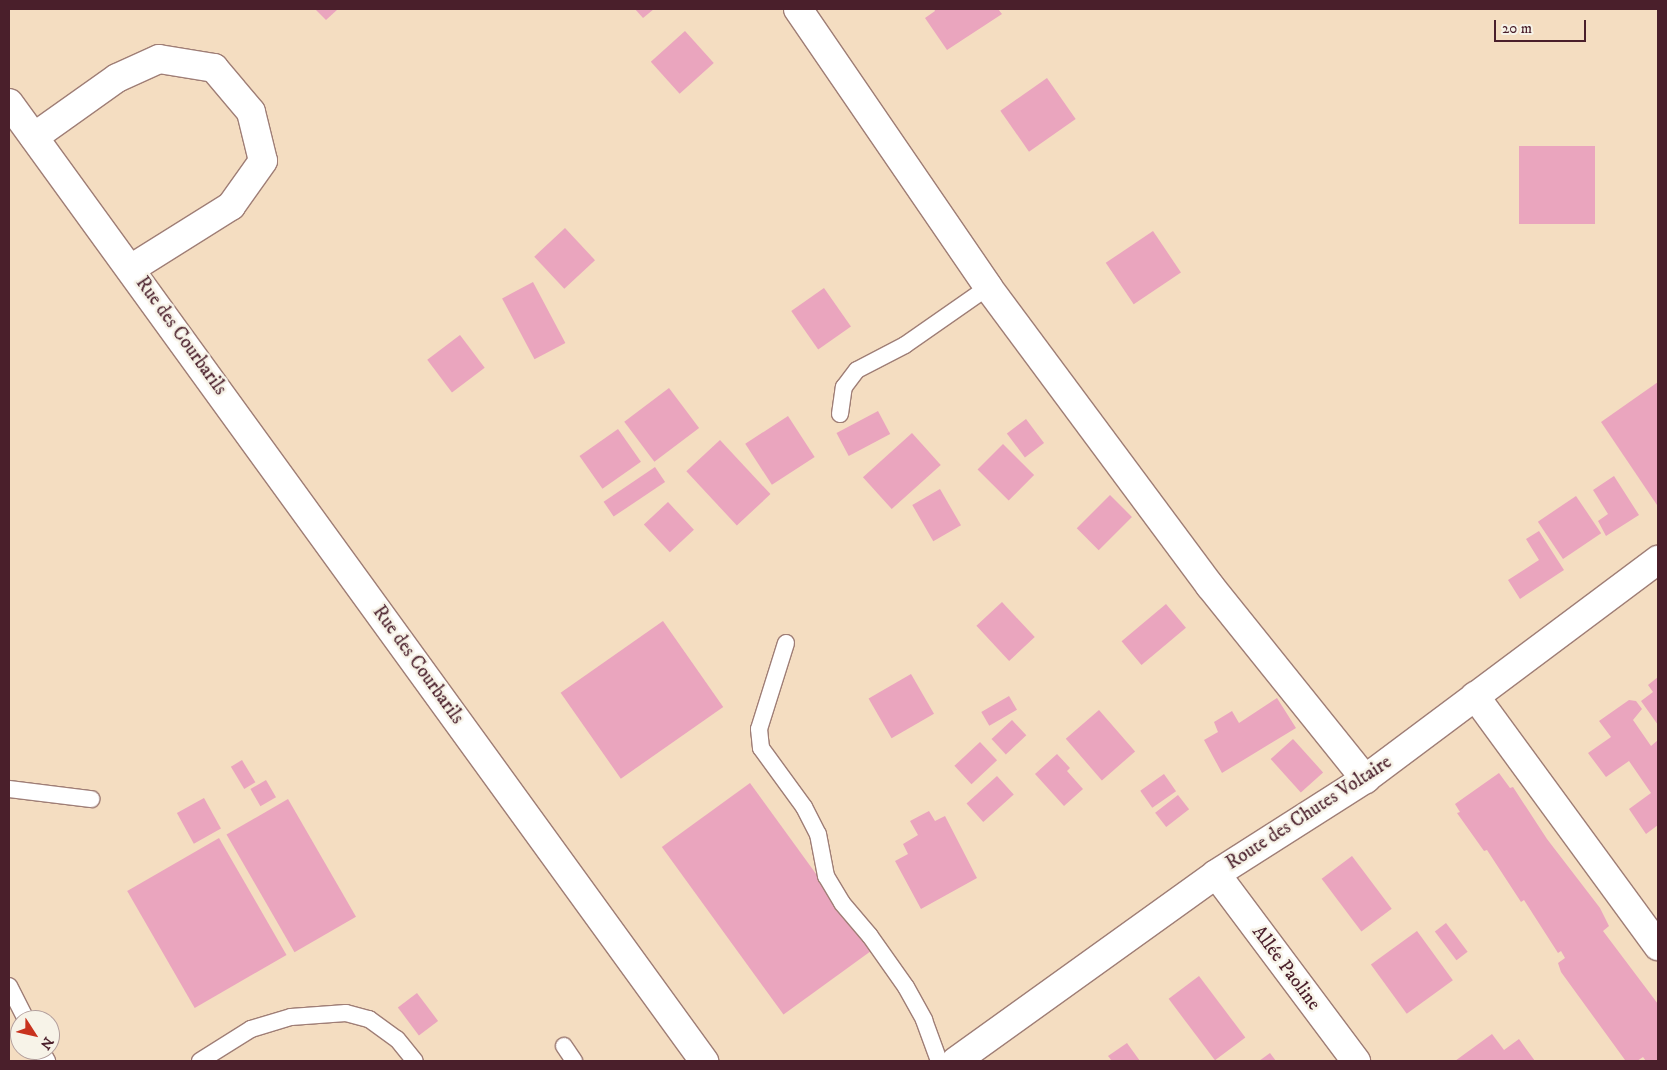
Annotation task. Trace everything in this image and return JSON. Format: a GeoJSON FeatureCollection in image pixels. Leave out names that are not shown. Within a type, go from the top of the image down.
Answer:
{"type":"FeatureCollection","features":[{"type":"Feature","properties":{"kind":"street"},"geometry":{"type":"LineString","coordinates":[[798,9],[988,287],[1210,586],[1365,779]]}},
{"type":"Feature","properties":{"kind":"street","name":"Rue des Courbarils"},"geometry":{"type":"LineString","coordinates":[[34,137],[117,78],[159,59],[214,68],[251,112],[263,161],[231,206],[132,268]]}},
{"type":"Feature","properties":{"kind":"street","name":"Rue des Courbarils"},"geometry":{"type":"LineString","coordinates":[[9,102],[132,268],[704,1061]]}},
{"type":"Feature","properties":{"kind":"street","name":"Route des Chutes Voltaire"},"geometry":{"type":"LineString","coordinates":[[956,1061],[1216,874],[1365,779],[1658,560]]}},
{"type":"Feature","properties":{"kind":"street"},"geometry":{"type":"LineString","coordinates":[[1475,696],[1658,946]]}},
{"type":"Feature","properties":{"kind":"street","name":"Allée Paoline"},"geometry":{"type":"LineString","coordinates":[[1216,874],[1356,1061]]}},
{"type":"Feature","properties":{"kind":"lane"},"geometry":{"type":"LineString","coordinates":[[840,414],[844,388],[858,370],[905,345],[988,287]]}},
{"type":"Feature","properties":{"kind":"lane"},"geometry":{"type":"LineString","coordinates":[[786,643],[759,729],[761,748],[804,807],[818,834],[826,876],[842,904],[870,936],[906,988],[924,1020],[939,1061]]}},
{"type":"Feature","properties":{"kind":"lane"},"geometry":{"type":"LineString","coordinates":[[9,789],[91,799]]}},
{"type":"Feature","properties":{"kind":"lane"},"geometry":{"type":"LineString","coordinates":[[9,986],[21,1010]]}},
{"type":"Feature","properties":{"kind":"lane"},"geometry":{"type":"LineString","coordinates":[[200,1061],[251,1029],[292,1017],[346,1012],[369,1019],[397,1039],[415,1061]]}},
{"type":"Feature","properties":{"kind":"lane"},"geometry":{"type":"LineString","coordinates":[[564,1046],[574,1061]]}},
{"type":"Feature","properties":{"kind":"building"},"geometry":{"type":"Polygon","coordinates":[[[315,9],[338,9],[326,20],[315,9]]]}},
{"type":"Feature","properties":{"kind":"building"},"geometry":{"type":"Polygon","coordinates":[[[635,9],[654,9],[643,18],[635,9]]]}},
{"type":"Feature","properties":{"kind":"building"},"geometry":{"type":"Polygon","coordinates":[[[934,9],[998,9],[1002,14],[947,50],[925,18],[935,11],[934,9]]]}},
{"type":"Feature","properties":{"kind":"building"},"geometry":{"type":"Polygon","coordinates":[[[685,31],[714,63],[680,94],[651,62],[685,31]]]}},
{"type":"Feature","properties":{"kind":"building"},"geometry":{"type":"Polygon","coordinates":[[[1047,78],[1076,119],[1029,152],[1000,111],[1047,78]]]}},
{"type":"Feature","properties":{"kind":"building"},"geometry":{"type":"Polygon","coordinates":[[[1519,146],[1595,146],[1595,224],[1519,224],[1519,146]]]}},
{"type":"Feature","properties":{"kind":"building"},"geometry":{"type":"Polygon","coordinates":[[[565,228],[595,260],[564,289],[534,257],[565,228]]]}},
{"type":"Feature","properties":{"kind":"building"},"geometry":{"type":"Polygon","coordinates":[[[1153,231],[1181,272],[1134,304],[1106,263],[1153,231]]]}},
{"type":"Feature","properties":{"kind":"building"},"geometry":{"type":"Polygon","coordinates":[[[533,282],[565,343],[534,359],[502,298],[533,282]]]}},
{"type":"Feature","properties":{"kind":"building"},"geometry":{"type":"Polygon","coordinates":[[[824,288],[851,327],[818,349],[791,311],[824,288]]]}},
{"type":"Feature","properties":{"kind":"building"},"geometry":{"type":"Polygon","coordinates":[[[460,335],[485,368],[452,392],[427,360],[460,335]]]}},
{"type":"Feature","properties":{"kind":"building"},"geometry":{"type":"Polygon","coordinates":[[[1658,382],[1658,504],[1657,505],[1601,422],[1658,382]]]}},
{"type":"Feature","properties":{"kind":"building"},"geometry":{"type":"Polygon","coordinates":[[[669,388],[699,428],[654,462],[624,422],[669,388]]]}},
{"type":"Feature","properties":{"kind":"building"},"geometry":{"type":"Polygon","coordinates":[[[878,411],[890,434],[849,456],[837,433],[878,411]]]}},
{"type":"Feature","properties":{"kind":"building"},"geometry":{"type":"Polygon","coordinates":[[[788,416],[815,457],[772,485],[745,444],[788,416]]]}},
{"type":"Feature","properties":{"kind":"building"},"geometry":{"type":"Polygon","coordinates":[[[1026,419],[1044,443],[1025,457],[1007,433],[1026,419]]]}},
{"type":"Feature","properties":{"kind":"building"},"geometry":{"type":"Polygon","coordinates":[[[618,429],[641,462],[602,489],[579,456],[618,429]]]}},
{"type":"Feature","properties":{"kind":"building"},"geometry":{"type":"Polygon","coordinates":[[[912,433],[941,465],[892,509],[863,477],[912,433]]]}},
{"type":"Feature","properties":{"kind":"building"},"geometry":{"type":"Polygon","coordinates":[[[720,440],[770,494],[737,525],[686,471],[720,440]]]}},
{"type":"Feature","properties":{"kind":"building"},"geometry":{"type":"Polygon","coordinates":[[[1003,444],[1034,475],[1009,501],[978,469],[1003,444]]]}},
{"type":"Feature","properties":{"kind":"building"},"geometry":{"type":"Polygon","coordinates":[[[655,467],[665,482],[614,517],[604,502],[655,467]]]}},
{"type":"Feature","properties":{"kind":"building"},"geometry":{"type":"Polygon","coordinates":[[[1614,476],[1639,515],[1606,536],[1598,521],[1608,514],[1593,490],[1614,476]]]}},
{"type":"Feature","properties":{"kind":"building"},"geometry":{"type":"Polygon","coordinates":[[[940,489],[961,525],[933,541],[912,505],[940,489]]]}},
{"type":"Feature","properties":{"kind":"building"},"geometry":{"type":"Polygon","coordinates":[[[1110,495],[1132,517],[1099,550],[1077,528],[1110,495]]]}},
{"type":"Feature","properties":{"kind":"building"},"geometry":{"type":"Polygon","coordinates":[[[1576,496],[1601,533],[1563,559],[1538,522],[1576,496]]]}},
{"type":"Feature","properties":{"kind":"building"},"geometry":{"type":"Polygon","coordinates":[[[668,502],[694,530],[670,552],[644,525],[668,502]]]}},
{"type":"Feature","properties":{"kind":"building"},"geometry":{"type":"Polygon","coordinates":[[[1539,531],[1564,570],[1520,599],[1508,580],[1539,560],[1526,539],[1539,531]]]}},
{"type":"Feature","properties":{"kind":"building"},"geometry":{"type":"Polygon","coordinates":[[[1002,602],[1035,637],[1009,661],[976,626],[1002,602]]]}},
{"type":"Feature","properties":{"kind":"building"},"geometry":{"type":"Polygon","coordinates":[[[1166,604],[1186,628],[1141,665],[1122,641],[1166,604]]]}},
{"type":"Feature","properties":{"kind":"building"},"geometry":{"type":"Polygon","coordinates":[[[663,621],[723,707],[621,779],[561,693],[663,621]]]}},
{"type":"Feature","properties":{"kind":"building"},"geometry":{"type":"Polygon","coordinates":[[[911,674],[934,714],[892,738],[869,698],[911,674]]]}},
{"type":"Feature","properties":{"kind":"building"},"geometry":{"type":"Polygon","coordinates":[[[1658,677],[1658,725],[1641,701],[1653,692],[1648,685],[1658,677]]]}},
{"type":"Feature","properties":{"kind":"building"},"geometry":{"type":"Polygon","coordinates":[[[1009,696],[1017,710],[989,726],[981,712],[1009,696]]]}},
{"type":"Feature","properties":{"kind":"building"},"geometry":{"type":"Polygon","coordinates":[[[1277,698],[1296,728],[1222,773],[1204,740],[1218,732],[1214,722],[1232,711],[1239,723],[1277,698]]]}},
{"type":"Feature","properties":{"kind":"building"},"geometry":{"type":"Polygon","coordinates":[[[1629,700],[1636,701],[1642,709],[1633,720],[1651,746],[1658,740],[1658,825],[1646,834],[1629,809],[1651,793],[1629,761],[1606,777],[1588,753],[1611,737],[1599,721],[1629,700]]]}},
{"type":"Feature","properties":{"kind":"building"},"geometry":{"type":"Polygon","coordinates":[[[1099,710],[1135,752],[1102,780],[1066,739],[1099,710]]]}},
{"type":"Feature","properties":{"kind":"building"},"geometry":{"type":"Polygon","coordinates":[[[1012,720],[1026,735],[1006,754],[992,739],[1012,720]]]}},
{"type":"Feature","properties":{"kind":"building"},"geometry":{"type":"Polygon","coordinates":[[[1293,739],[1323,772],[1301,793],[1271,759],[1293,739]]]}},
{"type":"Feature","properties":{"kind":"building"},"geometry":{"type":"Polygon","coordinates":[[[980,742],[997,760],[971,784],[954,766],[980,742]]]}},
{"type":"Feature","properties":{"kind":"building"},"geometry":{"type":"Polygon","coordinates":[[[1057,754],[1070,768],[1067,771],[1083,789],[1064,806],[1035,774],[1057,754]]]}},
{"type":"Feature","properties":{"kind":"building"},"geometry":{"type":"Polygon","coordinates":[[[242,760],[255,782],[244,789],[231,767],[242,760]]]}},
{"type":"Feature","properties":{"kind":"building"},"geometry":{"type":"Polygon","coordinates":[[[1499,773],[1510,788],[1513,787],[1547,839],[1600,908],[1609,926],[1603,931],[1658,1004],[1658,1061],[1646,1061],[1643,1057],[1637,1061],[1625,1060],[1561,972],[1558,963],[1565,958],[1561,951],[1558,953],[1524,900],[1521,902],[1487,850],[1484,851],[1457,813],[1460,812],[1455,804],[1499,773]]]}},
{"type":"Feature","properties":{"kind":"building"},"geometry":{"type":"Polygon","coordinates":[[[1164,774],[1176,791],[1152,808],[1140,791],[1164,774]]]}},
{"type":"Feature","properties":{"kind":"building"},"geometry":{"type":"Polygon","coordinates":[[[997,776],[1014,795],[983,822],[967,803],[997,776]]]}},
{"type":"Feature","properties":{"kind":"building"},"geometry":{"type":"Polygon","coordinates":[[[266,780],[276,797],[260,806],[250,789],[266,780]]]}},
{"type":"Feature","properties":{"kind":"building"},"geometry":{"type":"Polygon","coordinates":[[[750,783],[872,950],[783,1015],[662,847],[750,783]]]}},
{"type":"Feature","properties":{"kind":"building"},"geometry":{"type":"Polygon","coordinates":[[[1178,795],[1189,809],[1166,827],[1155,813],[1178,795]]]}},
{"type":"Feature","properties":{"kind":"building"},"geometry":{"type":"Polygon","coordinates":[[[204,798],[221,829],[194,844],[177,813],[204,798]]]}},
{"type":"Feature","properties":{"kind":"building"},"geometry":{"type":"Polygon","coordinates":[[[288,799],[356,917],[295,952],[227,834],[288,799]]]}},
{"type":"Feature","properties":{"kind":"building"},"geometry":{"type":"Polygon","coordinates":[[[929,811],[935,821],[945,816],[977,878],[921,909],[895,861],[908,854],[903,844],[918,835],[910,821],[929,811]]]}},
{"type":"Feature","properties":{"kind":"building"},"geometry":{"type":"Polygon","coordinates":[[[219,838],[286,955],[195,1008],[127,891],[219,838]]]}},
{"type":"Feature","properties":{"kind":"building"},"geometry":{"type":"Polygon","coordinates":[[[1352,856],[1392,909],[1361,932],[1322,879],[1352,856]]]}},
{"type":"Feature","properties":{"kind":"building"},"geometry":{"type":"Polygon","coordinates":[[[1446,923],[1468,952],[1456,960],[1435,931],[1446,923]]]}},
{"type":"Feature","properties":{"kind":"building"},"geometry":{"type":"Polygon","coordinates":[[[1417,931],[1453,980],[1407,1014],[1371,965],[1417,931]]]}},
{"type":"Feature","properties":{"kind":"building"},"geometry":{"type":"Polygon","coordinates":[[[1199,976],[1245,1037],[1215,1060],[1169,999],[1199,976]]]}},
{"type":"Feature","properties":{"kind":"building"},"geometry":{"type":"Polygon","coordinates":[[[417,993],[438,1021],[419,1035],[398,1007],[417,993]]]}},
{"type":"Feature","properties":{"kind":"building"},"geometry":{"type":"Polygon","coordinates":[[[1492,1034],[1504,1050],[1519,1039],[1535,1061],[1455,1061],[1492,1034]]]}},
{"type":"Feature","properties":{"kind":"building"},"geometry":{"type":"Polygon","coordinates":[[[1127,1043],[1140,1061],[1112,1061],[1108,1056],[1127,1043]]]}},
{"type":"Feature","properties":{"kind":"building"},"geometry":{"type":"Polygon","coordinates":[[[1270,1053],[1276,1061],[1259,1061],[1270,1053]]]}}]}
